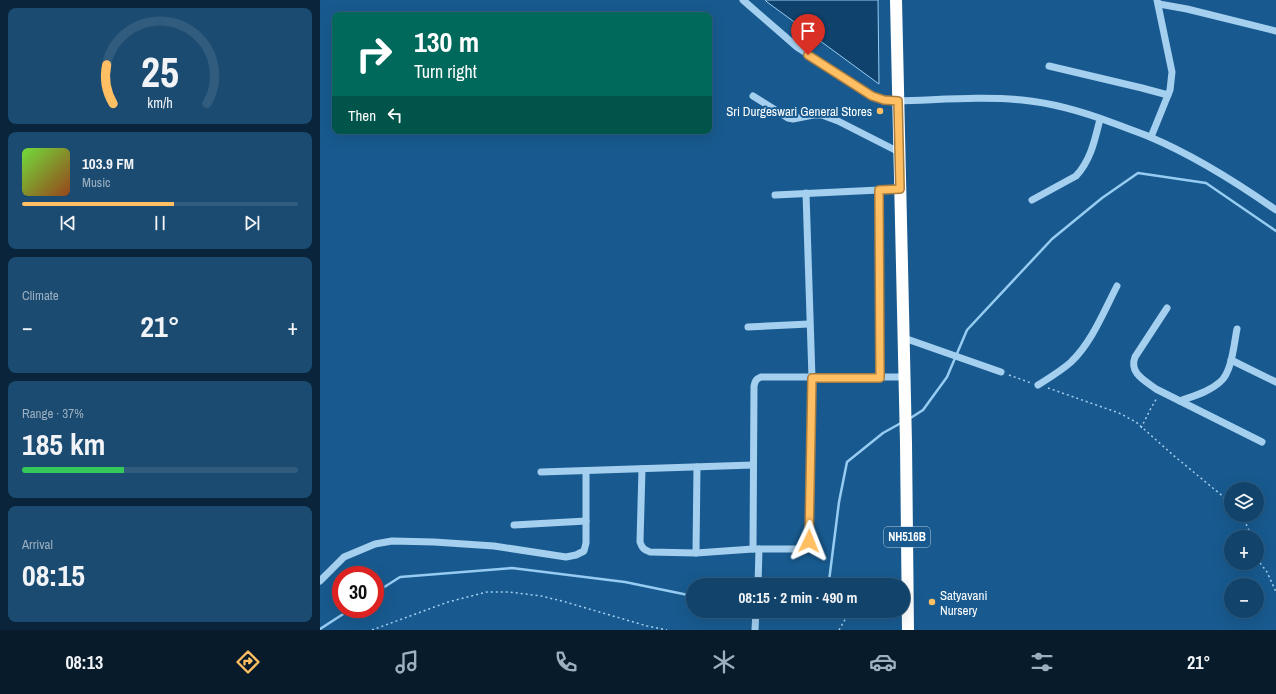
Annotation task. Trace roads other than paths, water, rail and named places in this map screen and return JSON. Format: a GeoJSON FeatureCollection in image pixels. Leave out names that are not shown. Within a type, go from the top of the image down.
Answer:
{"type":"FeatureCollection","features":[{"type":"Feature","properties":{"kind":"highway","name":"NH516B"},"geometry":{"type":"LineString","coordinates":[[896,0],[904,338],[908,630]]}},
{"type":"Feature","properties":{"kind":"street"},"geometry":{"type":"LineString","coordinates":[[743,0],[797,47],[872,96],[884,100],[898,101],[988,99],[1022,100],[1061,106],[1151,137],[1191,156],[1235,182],[1276,210]]}},
{"type":"Feature","properties":{"kind":"street"},"geometry":{"type":"LineString","coordinates":[[1151,137],[1172,81],[1172,72],[1158,2],[1276,31]]}},
{"type":"Feature","properties":{"kind":"street"},"geometry":{"type":"LineString","coordinates":[[1049,66],[1168,95]]}},
{"type":"Feature","properties":{"kind":"street"},"geometry":{"type":"LineString","coordinates":[[753,96],[788,118],[793,119],[822,115],[838,121],[899,152]]}},
{"type":"Feature","properties":{"kind":"street"},"geometry":{"type":"LineString","coordinates":[[1032,200],[1076,176],[1087,162],[1100,119]]}},
{"type":"Feature","properties":{"kind":"street"},"geometry":{"type":"LineString","coordinates":[[775,195],[900,189]]}},
{"type":"Feature","properties":{"kind":"street"},"geometry":{"type":"LineString","coordinates":[[879,190],[880,378]]}},
{"type":"Feature","properties":{"kind":"street"},"geometry":{"type":"LineString","coordinates":[[642,469],[640,542],[641,547],[645,550],[650,552],[696,553],[756,549],[802,549],[809,541],[812,378],[809,324],[806,193]]}},
{"type":"Feature","properties":{"kind":"street"},"geometry":{"type":"LineString","coordinates":[[1038,385],[1072,362],[1084,348],[1118,286]]}},
{"type":"Feature","properties":{"kind":"street"},"geometry":{"type":"LineString","coordinates":[[1167,308],[1135,357],[1133,364],[1134,371],[1143,380],[1162,392],[1262,442]]}},
{"type":"Feature","properties":{"kind":"street"},"geometry":{"type":"LineString","coordinates":[[748,327],[809,324]]}},
{"type":"Feature","properties":{"kind":"street"},"geometry":{"type":"LineString","coordinates":[[1180,401],[1210,389],[1221,382],[1226,375],[1231,360],[1237,329]]}},
{"type":"Feature","properties":{"kind":"street"},"geometry":{"type":"LineString","coordinates":[[904,338],[1001,372]]}},
{"type":"Feature","properties":{"kind":"street"},"geometry":{"type":"LineString","coordinates":[[1231,360],[1276,382]]}},
{"type":"Feature","properties":{"kind":"street"},"geometry":{"type":"LineString","coordinates":[[758,578],[753,465],[755,382],[757,379],[904,377]]}},
{"type":"Feature","properties":{"kind":"street"},"geometry":{"type":"LineString","coordinates":[[540,472],[753,465]]}},
{"type":"Feature","properties":{"kind":"street"},"geometry":{"type":"LineString","coordinates":[[696,553],[697,467]]}},
{"type":"Feature","properties":{"kind":"street"},"geometry":{"type":"LineString","coordinates":[[320,581],[344,557],[375,544],[392,541],[494,546],[566,557],[576,555],[584,551],[586,543],[586,471]]}},
{"type":"Feature","properties":{"kind":"street"},"geometry":{"type":"LineString","coordinates":[[514,525],[586,521]]}},
{"type":"Feature","properties":{"kind":"street"},"geometry":{"type":"LineString","coordinates":[[755,630],[756,618]]}},
{"type":"Feature","properties":{"kind":"water"},"geometry":{"type":"Polygon","coordinates":[[[765,0],[878,0],[879,84],[767,2],[765,0]]]}},
{"type":"Feature","properties":{"kind":"waterway"},"geometry":{"type":"LineString","coordinates":[[909,419],[923,410],[947,377],[967,330],[1052,239],[1102,198],[1138,173],[1206,183],[1276,231]]}},
{"type":"Feature","properties":{"kind":"waterway"},"geometry":{"type":"LineString","coordinates":[[829,578],[839,502],[847,462],[883,433],[901,423]]}},
{"type":"Feature","properties":{"kind":"waterway"},"geometry":{"type":"LineString","coordinates":[[384,587],[400,577],[512,568],[625,582],[686,595]]}},
{"type":"Feature","properties":{"kind":"waterway"},"geometry":{"type":"LineString","coordinates":[[320,629],[337,618]]}},
{"type":"Feature","properties":{"kind":"place","name":"Sri Durgeswari General Stores"},"geometry":{"type":"Point","coordinates":[880,111]}},
{"type":"Feature","properties":{"kind":"place","name":"Satyavani Nursery"},"geometry":{"type":"Point","coordinates":[932,602]}}]}
